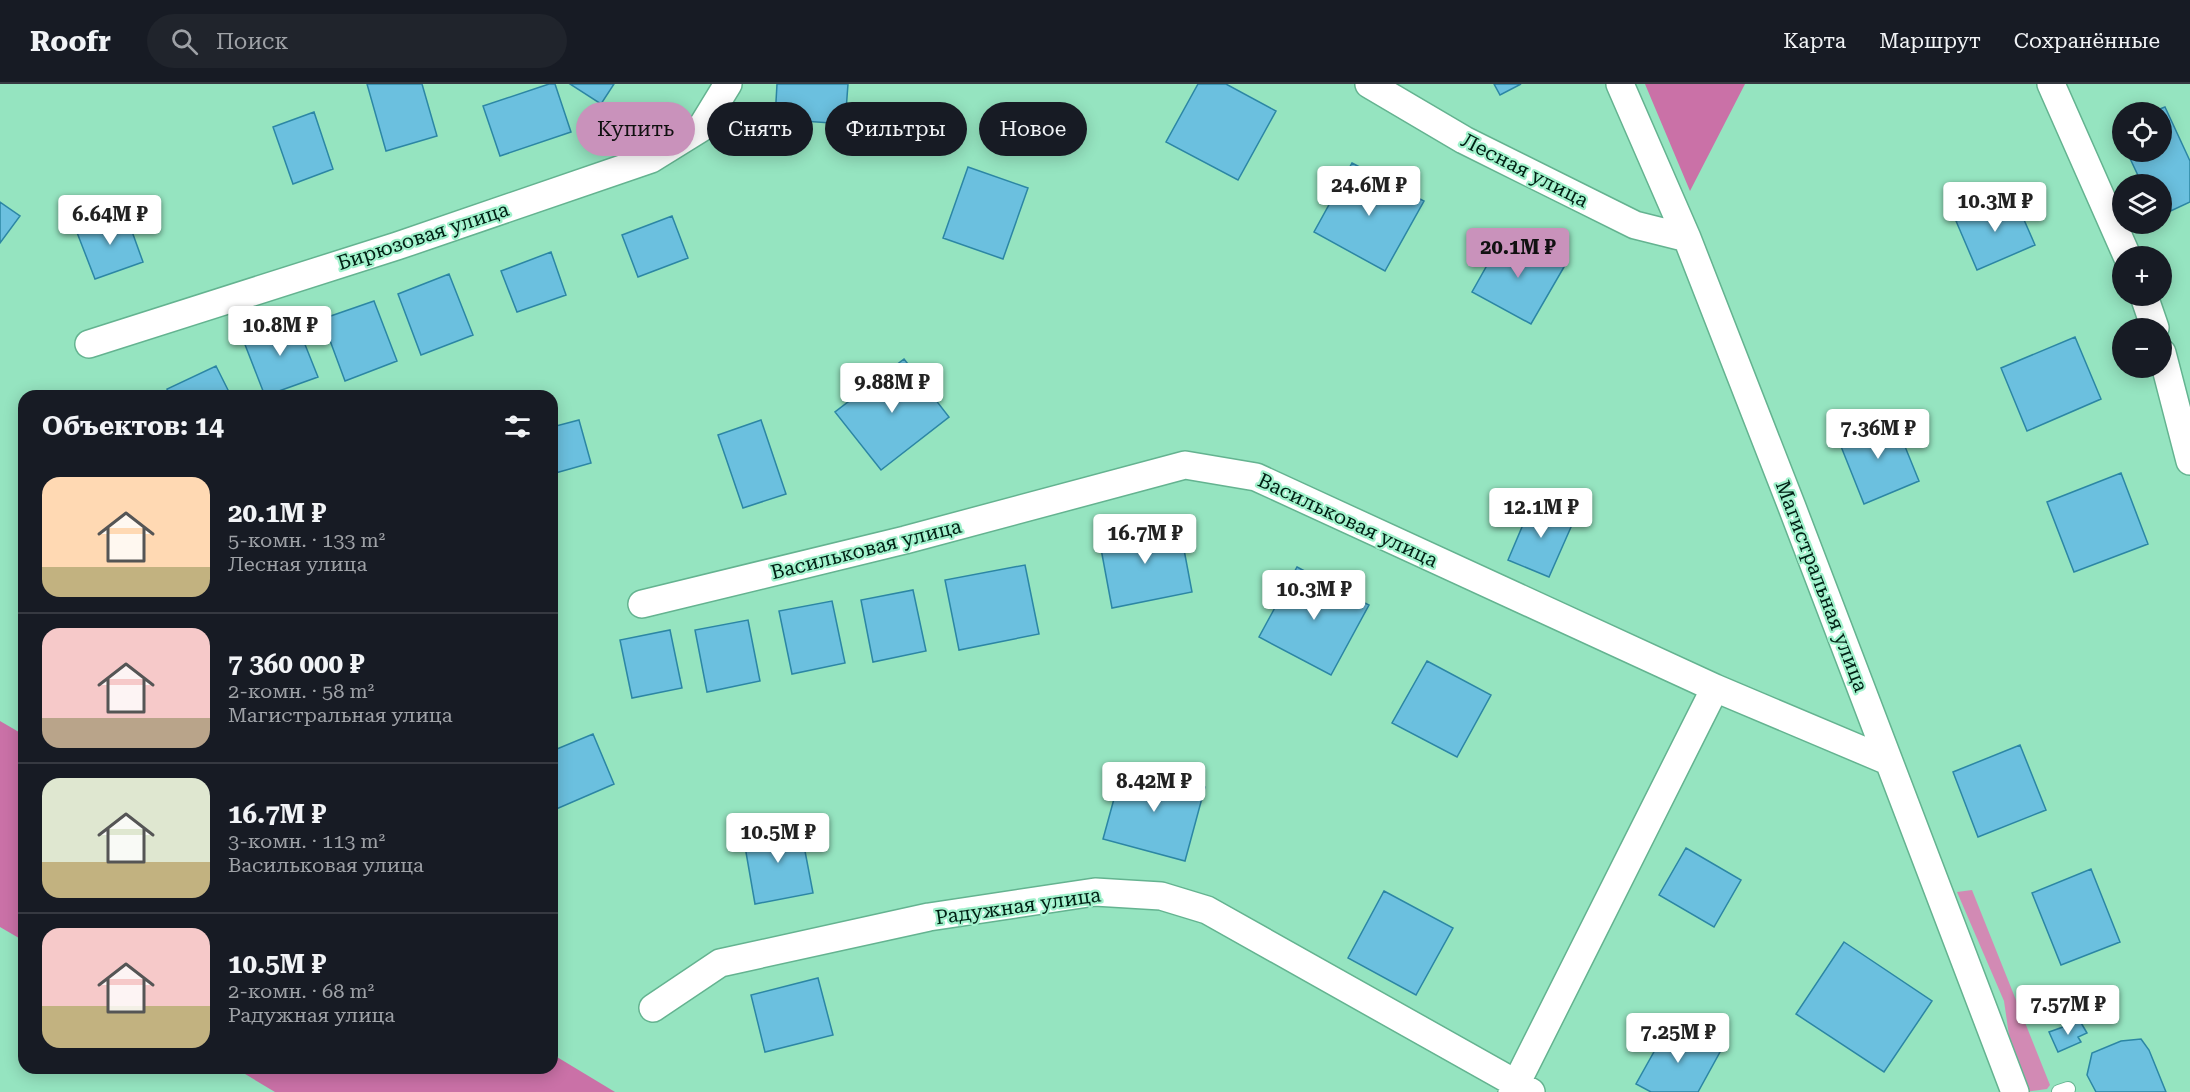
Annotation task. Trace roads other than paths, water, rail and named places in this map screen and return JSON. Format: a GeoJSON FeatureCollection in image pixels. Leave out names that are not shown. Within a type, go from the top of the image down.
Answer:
{"type":"FeatureCollection","features":[{"type":"Feature","properties":{"kind":"street","name":"Бирюзовая улица"},"geometry":{"type":"LineString","coordinates":[[89,344],[397,246],[651,159],[701,128],[728,84]]}},
{"type":"Feature","properties":{"kind":"street","name":"Лесная улица"},"geometry":{"type":"LineString","coordinates":[[1369,84],[1464,140],[1635,225],[1688,238]]}},
{"type":"Feature","properties":{"kind":"street","name":"Магистральная улица"},"geometry":{"type":"LineString","coordinates":[[1620,84],[1688,238],[2014,1092]]}},
{"type":"Feature","properties":{"kind":"street"},"geometry":{"type":"LineString","coordinates":[[2051,84],[2123,246]]}},
{"type":"Feature","properties":{"kind":"street"},"geometry":{"type":"LineString","coordinates":[[2168,378],[2190,461]]}},
{"type":"Feature","properties":{"kind":"street","name":"Васильковая улица"},"geometry":{"type":"LineString","coordinates":[[642,604],[905,540],[1185,465],[1256,477],[1715,688],[1888,761]]}},
{"type":"Feature","properties":{"kind":"street"},"geometry":{"type":"LineString","coordinates":[[1520,1089],[1715,688]]}},
{"type":"Feature","properties":{"kind":"street","name":"Радужная улица"},"geometry":{"type":"LineString","coordinates":[[653,1008],[720,963],[929,917],[1095,892],[1161,896],[1207,909],[1520,1089]]}}]}
